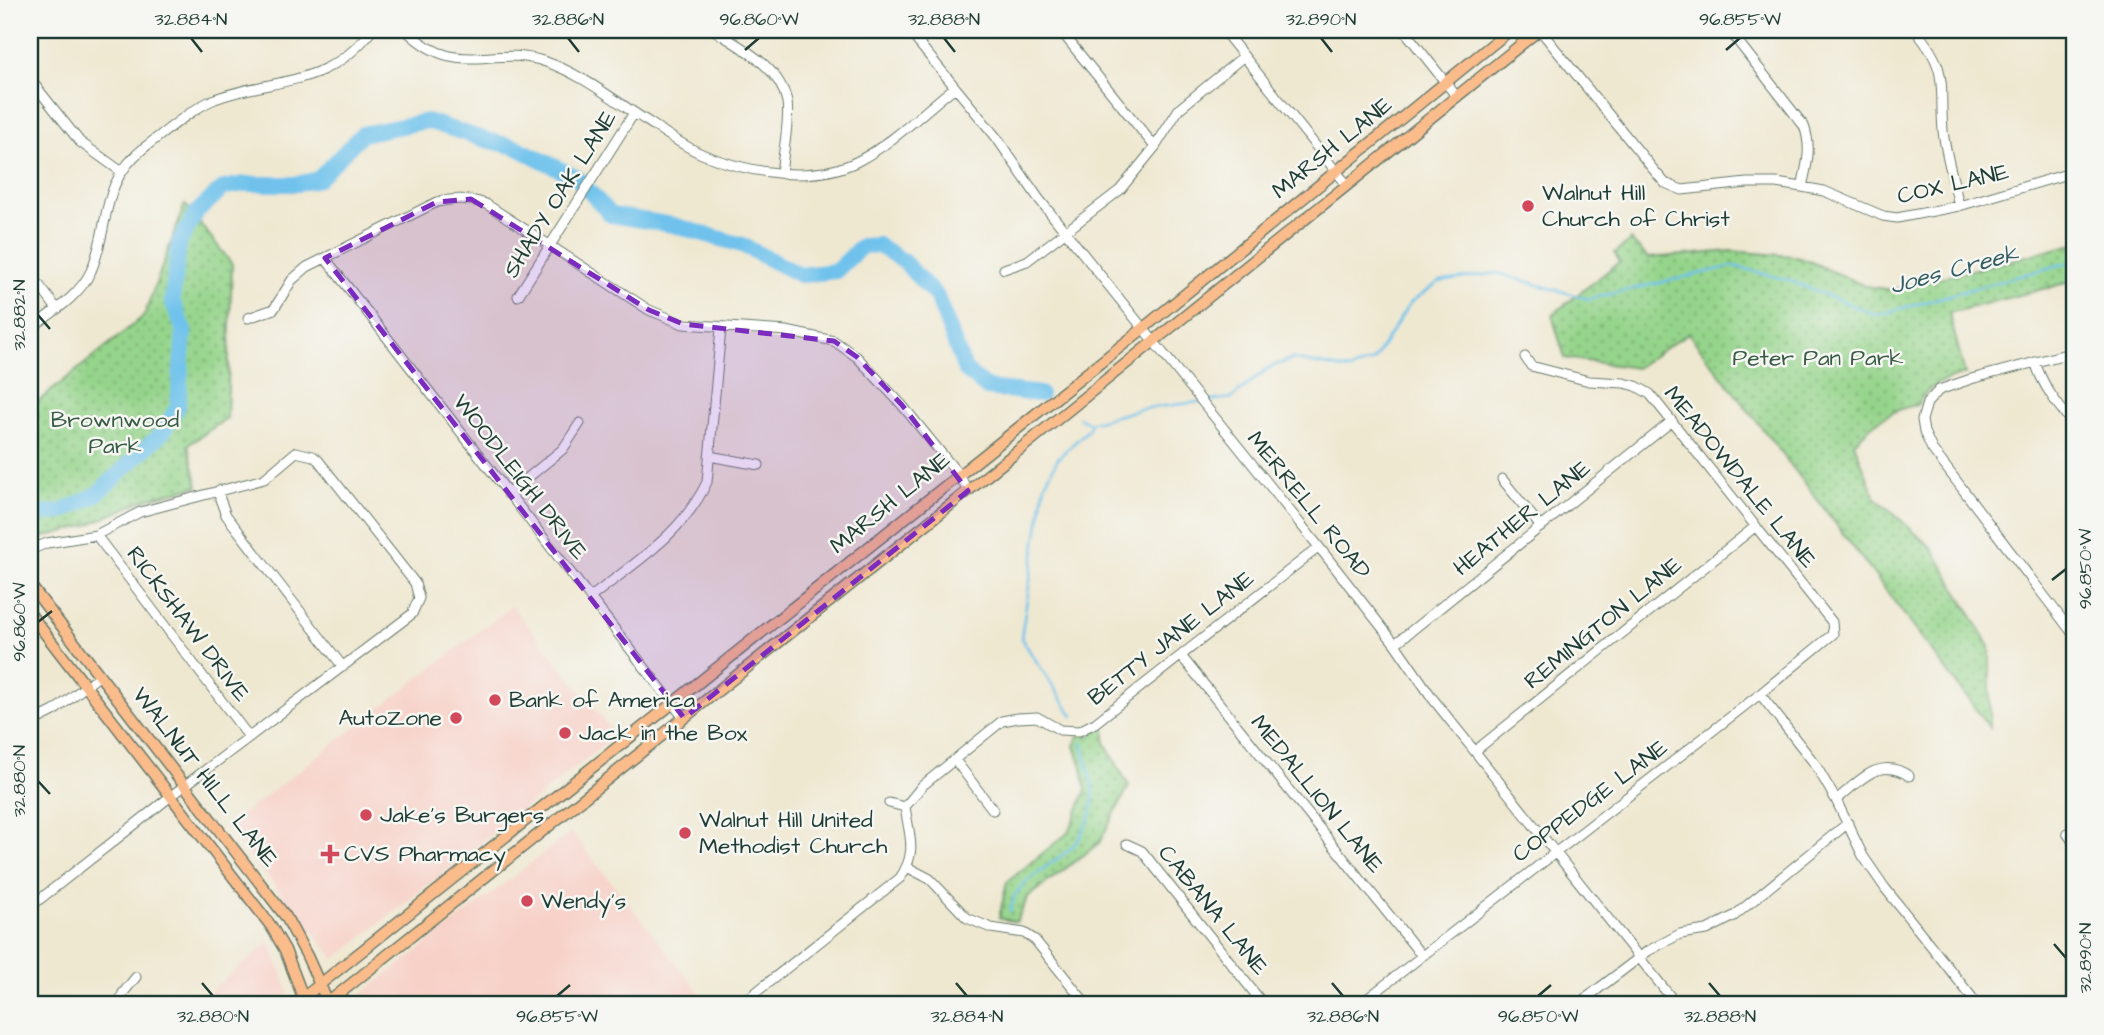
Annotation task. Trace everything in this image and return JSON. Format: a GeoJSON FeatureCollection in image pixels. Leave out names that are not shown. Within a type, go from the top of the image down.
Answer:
{"type":"FeatureCollection","features":[{"type":"Feature","properties":{"kind":"main road","name":"MARSH LANE"},"geometry":{"type":"LineString","coordinates":[[301,1003],[320,985],[1143,328],[1510,30]]}},
{"type":"Feature","properties":{"kind":"main road","name":"MARSH LANE"},"geometry":{"type":"LineString","coordinates":[[327,1004],[1540,30]]}},
{"type":"Feature","properties":{"kind":"main road","name":"WALNUT HILL LANE"},"geometry":{"type":"LineString","coordinates":[[30,584],[296,933],[327,1004]]}},
{"type":"Feature","properties":{"kind":"main road"},"geometry":{"type":"LineString","coordinates":[[811,594],[822,608]]}},
{"type":"Feature","properties":{"kind":"main road","name":"WALNUT HILL LANE"},"geometry":{"type":"LineString","coordinates":[[30,614],[276,934],[301,1003]]}},
{"type":"Feature","properties":{"kind":"main road"},"geometry":{"type":"LineString","coordinates":[[550,802],[562,816]]}},
{"type":"Feature","properties":{"kind":"main road"},"geometry":{"type":"LineString","coordinates":[[238,884],[252,873]]}},
{"type":"Feature","properties":{"kind":"main road"},"geometry":{"type":"LineString","coordinates":[[455,877],[466,893]]}},
{"type":"Feature","properties":{"kind":"street"},"geometry":{"type":"LineString","coordinates":[[30,329],[77,292],[90,272],[112,189],[134,157],[211,101],[234,93],[312,76],[350,52],[372,30]]}},
{"type":"Feature","properties":{"kind":"street"},"geometry":{"type":"LineString","coordinates":[[405,30],[418,42],[442,55],[467,59],[518,57],[544,61],[570,72],[700,153],[781,173],[804,175],[856,162],[875,151],[955,87]]}},
{"type":"Feature","properties":{"kind":"street"},"geometry":{"type":"LineString","coordinates":[[714,30],[764,64],[779,81],[787,103],[781,173]]}},
{"type":"Feature","properties":{"kind":"street","name":"MERRELL ROAD"},"geometry":{"type":"LineString","coordinates":[[908,30],[996,137],[1039,200],[1319,547],[1395,644],[1433,699],[1677,1005]]}},
{"type":"Feature","properties":{"kind":"street"},"geometry":{"type":"LineString","coordinates":[[1060,30],[1155,147]]}},
{"type":"Feature","properties":{"kind":"street"},"geometry":{"type":"LineString","coordinates":[[1223,30],[1347,185]]}},
{"type":"Feature","properties":{"kind":"street"},"geometry":{"type":"LineString","coordinates":[[1404,30],[1457,97]]}},
{"type":"Feature","properties":{"kind":"street","name":"COX LANE"},"geometry":{"type":"LineString","coordinates":[[1540,30],[1657,174],[1672,188],[1690,191],[1747,183],[1776,183],[1824,191],[1890,218],[1959,206],[2074,172]]}},
{"type":"Feature","properties":{"kind":"street"},"geometry":{"type":"LineString","coordinates":[[1729,30],[1804,126],[1809,149],[1802,187]]}},
{"type":"Feature","properties":{"kind":"street"},"geometry":{"type":"LineString","coordinates":[[1915,30],[1938,63],[1943,82],[1943,132],[1959,206]]}},
{"type":"Feature","properties":{"kind":"street"},"geometry":{"type":"LineString","coordinates":[[1004,269],[1027,261],[1120,190],[1155,147],[1179,109],[1244,56]]}},
{"type":"Feature","properties":{"kind":"street"},"geometry":{"type":"LineString","coordinates":[[30,79],[80,142],[122,173]]}},
{"type":"Feature","properties":{"kind":"street","name":"SHADY OAK LANE"},"geometry":{"type":"LineString","coordinates":[[518,296],[634,113]]}},
{"type":"Feature","properties":{"kind":"street"},"geometry":{"type":"LineString","coordinates":[[248,318],[274,309],[292,280],[307,267],[437,202],[458,198],[471,199],[486,204],[649,310],[683,324],[786,331],[834,341],[857,357],[893,395],[959,475],[968,491]]}},
{"type":"Feature","properties":{"kind":"street","name":"WOODLEIGH DRIVE"},"geometry":{"type":"LineString","coordinates":[[325,258],[684,718]]}},
{"type":"Feature","properties":{"kind":"street"},"geometry":{"type":"LineString","coordinates":[[30,273],[57,309]]}},
{"type":"Feature","properties":{"kind":"street"},"geometry":{"type":"LineString","coordinates":[[590,598],[675,531],[697,503],[707,482],[721,328]]}},
{"type":"Feature","properties":{"kind":"street"},"geometry":{"type":"LineString","coordinates":[[2074,352],[1948,385],[1938,390],[1927,402],[1922,420],[1923,432],[1932,449],[2074,635]]}},
{"type":"Feature","properties":{"kind":"street","name":"MEADOWDALE LANE"},"geometry":{"type":"LineString","coordinates":[[1525,357],[1531,366],[1569,377],[1636,386],[1650,394],[1832,622]]}},
{"type":"Feature","properties":{"kind":"street"},"geometry":{"type":"LineString","coordinates":[[2035,362],[2045,387],[2074,425]]}},
{"type":"Feature","properties":{"kind":"street","name":"HEATHER LANE"},"geometry":{"type":"LineString","coordinates":[[1395,644],[1672,421]]}},
{"type":"Feature","properties":{"kind":"street"},"geometry":{"type":"LineString","coordinates":[[508,494],[564,449],[580,423]]}},
{"type":"Feature","properties":{"kind":"street"},"geometry":{"type":"LineString","coordinates":[[30,550],[47,543],[96,535],[140,512],[264,479],[296,452],[313,456],[415,583],[419,597],[412,614],[31,904]]}},
{"type":"Feature","properties":{"kind":"street"},"geometry":{"type":"LineString","coordinates":[[709,456],[759,465]]}},
{"type":"Feature","properties":{"kind":"street"},"geometry":{"type":"LineString","coordinates":[[1502,478],[1541,527]]}},
{"type":"Feature","properties":{"kind":"street"},"geometry":{"type":"LineString","coordinates":[[219,490],[226,516],[343,667]]}},
{"type":"Feature","properties":{"kind":"street","name":"REMINGTON LANE"},"geometry":{"type":"LineString","coordinates":[[1475,751],[1756,526]]}},
{"type":"Feature","properties":{"kind":"street","name":"RICKSHAW DRIVE"},"geometry":{"type":"LineString","coordinates":[[96,535],[250,737]]}},
{"type":"Feature","properties":{"kind":"street","name":"BETTY JANE LANE"},"geometry":{"type":"LineString","coordinates":[[905,807],[922,786],[1002,721],[1037,717],[1060,730],[1080,731],[1095,723],[1319,547]]}},
{"type":"Feature","properties":{"kind":"street","name":"COPPEDGE LANE"},"geometry":{"type":"LineString","coordinates":[[1359,1005],[1760,694],[1833,634],[1832,622]]}},
{"type":"Feature","properties":{"kind":"street","name":"MEDALLION LANE"},"geometry":{"type":"LineString","coordinates":[[1182,657],[1422,956]]}},
{"type":"Feature","properties":{"kind":"street"},"geometry":{"type":"LineString","coordinates":[[30,723],[54,711],[100,675]]}},
{"type":"Feature","properties":{"kind":"street"},"geometry":{"type":"LineString","coordinates":[[1760,694],[1815,764],[1863,856],[1885,888],[1978,1005]]}},
{"type":"Feature","properties":{"kind":"street"},"geometry":{"type":"LineString","coordinates":[[955,760],[993,810]]}},
{"type":"Feature","properties":{"kind":"street"},"geometry":{"type":"LineString","coordinates":[[1836,800],[1876,769],[1901,770],[1909,776]]}},
{"type":"Feature","properties":{"kind":"street"},"geometry":{"type":"LineString","coordinates":[[740,1005],[891,886],[907,867],[912,848],[905,807],[890,803]]}},
{"type":"Feature","properties":{"kind":"street"},"geometry":{"type":"LineString","coordinates":[[1577,1005],[1639,957],[1680,934],[1707,930],[1734,916],[1848,823]]}},
{"type":"Feature","properties":{"kind":"street"},"geometry":{"type":"LineString","coordinates":[[2067,833],[2074,843]]}},
{"type":"Feature","properties":{"kind":"street","name":"CABANA LANE"},"geometry":{"type":"LineString","coordinates":[[1127,844],[1142,851],[1264,1005]]}},
{"type":"Feature","properties":{"kind":"street"},"geometry":{"type":"LineString","coordinates":[[907,867],[930,879],[967,918],[990,928],[1024,933],[1035,940],[1087,1005]]}},
{"type":"Feature","properties":{"kind":"street"},"geometry":{"type":"LineString","coordinates":[[119,1005],[123,993],[136,977]]}},
{"type":"Feature","properties":{"kind":"highlighted area"},"geometry":{"type":"Polygon","coordinates":[[[471,199],[649,310],[683,324],[834,341],[857,357],[902,405],[968,491],[684,718],[325,258],[437,202],[471,199]]]}},
{"type":"Feature","properties":{"kind":"shaded area"},"geometry":{"type":"Polygon","coordinates":[[[512,606],[616,735],[335,959],[226,827],[512,606]]]}},
{"type":"Feature","properties":{"kind":"shaded area"},"geometry":{"type":"Polygon","coordinates":[[[571,832],[710,1005],[348,1005],[571,832]]]}},
{"type":"Feature","properties":{"kind":"shaded area"},"geometry":{"type":"Polygon","coordinates":[[[270,942],[289,993],[273,1005],[193,1005],[270,942]]]}},
{"type":"Feature","properties":{"kind":"green space","name":"Brownwood Park"},"geometry":{"type":"Polygon","coordinates":[[[185,204],[232,264],[227,418],[188,445],[198,486],[146,499],[88,525],[30,541],[30,408],[144,316],[185,204]]]}},
{"type":"Feature","properties":{"kind":"green space","name":"Peter Pan Park"},"geometry":{"type":"Polygon","coordinates":[[[1631,240],[1648,258],[1731,251],[1793,256],[1865,286],[1892,290],[2074,244],[2074,281],[1949,313],[1965,374],[1937,384],[1917,405],[1882,418],[1854,443],[1875,497],[1933,549],[1990,647],[1990,728],[1688,333],[1636,368],[1565,358],[1552,315],[1619,262],[1615,253],[1631,240]]]}},
{"type":"Feature","properties":{"kind":"green space"},"geometry":{"type":"Polygon","coordinates":[[[1105,727],[1105,743],[1129,786],[1099,843],[1028,897],[1016,922],[999,918],[1007,882],[1069,832],[1086,790],[1075,746],[1078,736],[1090,735],[1105,727]]]}},
{"type":"Feature","properties":{"kind":"waterway","name":"Joes Creek"},"geometry":{"type":"LineString","coordinates":[[30,514],[61,512],[96,495],[163,432],[178,406],[184,331],[172,300],[179,243],[197,212],[223,188],[244,184],[297,184],[318,179],[362,134],[427,121],[516,147],[577,178],[611,215],[673,225],[742,245],[800,275],[836,271],[862,246],[878,245],[903,261],[937,297],[965,370],[987,388],[1040,394]]}},
{"type":"Feature","properties":{"kind":"waterway","name":"Joes Creek"},"geometry":{"type":"LineString","coordinates":[[1079,418],[1090,423],[1141,409],[1232,398],[1268,368],[1292,359],[1350,370],[1373,361],[1410,303],[1439,282],[1497,273],[1588,299],[1734,266],[1788,280],[1877,315],[2074,261]]}},
{"type":"Feature","properties":{"kind":"waterway"},"geometry":{"type":"LineString","coordinates":[[1073,716],[1021,638],[1045,484],[1058,458],[1090,425]]}},
{"type":"Feature","properties":{"kind":"waterway"},"geometry":{"type":"LineString","coordinates":[[1010,911],[1015,895],[1024,883],[1068,851],[1079,839],[1091,815],[1094,791],[1082,743]]}},
{"type":"Feature","properties":{"kind":"place","name":"Walnut Hill Church of Christ"},"geometry":{"type":"Point","coordinates":[1528,206]}},
{"type":"Feature","properties":{"kind":"place","name":"Bank of America"},"geometry":{"type":"Point","coordinates":[495,700]}},
{"type":"Feature","properties":{"kind":"place","name":"AutoZone"},"geometry":{"type":"Point","coordinates":[456,718]}},
{"type":"Feature","properties":{"kind":"place","name":"Jack in the Box"},"geometry":{"type":"Point","coordinates":[565,733]}},
{"type":"Feature","properties":{"kind":"place","name":"Jake's Burgers"},"geometry":{"type":"Point","coordinates":[366,815]}},
{"type":"Feature","properties":{"kind":"place","name":"Walnut Hill United Methodist Church"},"geometry":{"type":"Point","coordinates":[685,833]}},
{"type":"Feature","properties":{"kind":"place","name":"CVS Pharmacy"},"geometry":{"type":"Point","coordinates":[330,854]}},
{"type":"Feature","properties":{"kind":"place","name":"Wendy's"},"geometry":{"type":"Point","coordinates":[527,901]}}]}
